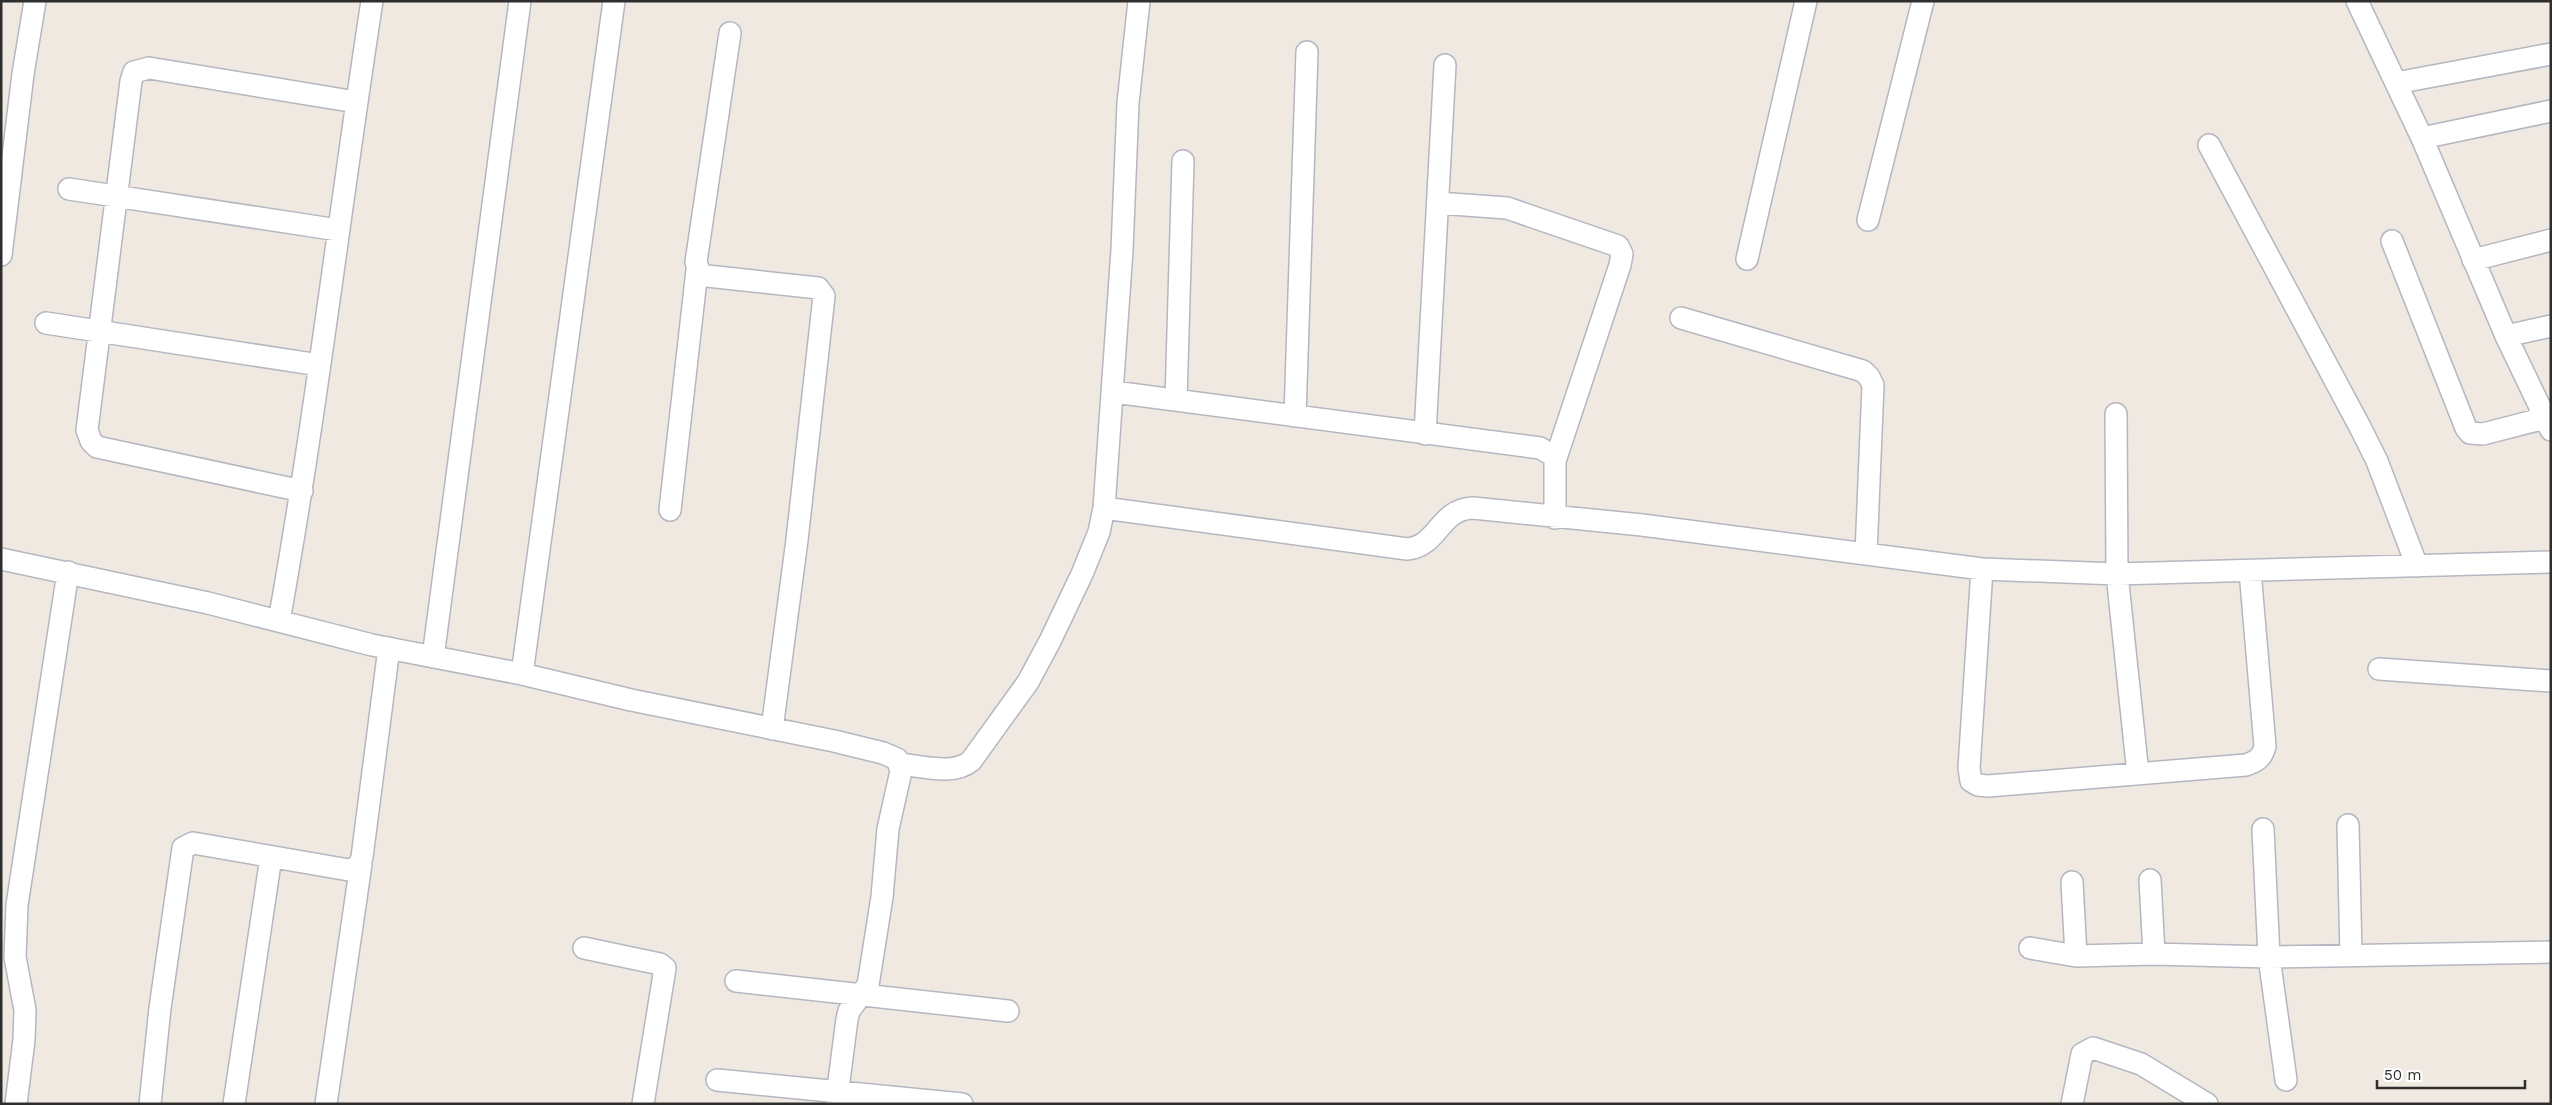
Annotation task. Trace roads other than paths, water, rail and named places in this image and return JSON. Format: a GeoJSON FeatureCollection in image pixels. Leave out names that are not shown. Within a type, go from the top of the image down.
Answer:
{"type":"FeatureCollection","features":[{"type":"Feature","properties":{"kind":"street"},"geometry":{"type":"LineString","coordinates":[[1,255],[8,148],[35,1]]}},
{"type":"Feature","properties":{"kind":"street"},"geometry":{"type":"LineString","coordinates":[[279,621],[302,491],[356,102],[372,1]]}},
{"type":"Feature","properties":{"kind":"street"},"geometry":{"type":"LineString","coordinates":[[433,657],[520,1]]}},
{"type":"Feature","properties":{"kind":"street"},"geometry":{"type":"LineString","coordinates":[[522,674],[614,1]]}},
{"type":"Feature","properties":{"kind":"street"},"geometry":{"type":"LineString","coordinates":[[899,764],[953,769],[963,768],[971,761],[1028,682],[1082,574],[1099,532],[1104,508],[1114,392],[1128,102],[1139,1]]}},
{"type":"Feature","properties":{"kind":"street"},"geometry":{"type":"LineString","coordinates":[[1747,259],[1806,1]]}},
{"type":"Feature","properties":{"kind":"street"},"geometry":{"type":"LineString","coordinates":[[1868,220],[1922,1]]}},
{"type":"Feature","properties":{"kind":"street"},"geometry":{"type":"LineString","coordinates":[[2357,1],[2422,138],[2506,336],[2548,424],[2483,434],[2470,433],[2466,428],[2392,241]]}},
{"type":"Feature","properties":{"kind":"street"},"geometry":{"type":"LineString","coordinates":[[670,510],[697,270],[696,262],[730,33]]}},
{"type":"Feature","properties":{"kind":"street"},"geometry":{"type":"LineString","coordinates":[[1295,416],[1307,52]]}},
{"type":"Feature","properties":{"kind":"street"},"geometry":{"type":"LineString","coordinates":[[2396,83],[2551,54]]}},
{"type":"Feature","properties":{"kind":"street"},"geometry":{"type":"LineString","coordinates":[[1425,434],[1444,65]]}},
{"type":"Feature","properties":{"kind":"street"},"geometry":{"type":"LineString","coordinates":[[302,491],[98,448],[91,441],[86,430],[132,81],[134,72],[141,68],[149,68],[356,102]]}},
{"type":"Feature","properties":{"kind":"street"},"geometry":{"type":"LineString","coordinates":[[2422,138],[2551,111]]}},
{"type":"Feature","properties":{"kind":"street"},"geometry":{"type":"LineString","coordinates":[[2209,145],[2377,461],[2417,566]]}},
{"type":"Feature","properties":{"kind":"street"},"geometry":{"type":"LineString","coordinates":[[1176,400],[1183,160]]}},
{"type":"Feature","properties":{"kind":"street"},"geometry":{"type":"LineString","coordinates":[[68,189],[338,230]]}},
{"type":"Feature","properties":{"kind":"street"},"geometry":{"type":"LineString","coordinates":[[1438,204],[1488,206],[1514,210],[1618,246],[1622,254],[1555,461],[1556,518]]}},
{"type":"Feature","properties":{"kind":"street"},"geometry":{"type":"LineString","coordinates":[[2474,260],[2551,240]]}},
{"type":"Feature","properties":{"kind":"street"},"geometry":{"type":"LineString","coordinates":[[697,270],[700,274],[707,276],[818,288],[824,296],[797,540],[772,729]]}},
{"type":"Feature","properties":{"kind":"street"},"geometry":{"type":"LineString","coordinates":[[1681,318],[1863,371],[1870,377],[1872,384],[1866,554]]}},
{"type":"Feature","properties":{"kind":"street"},"geometry":{"type":"LineString","coordinates":[[46,323],[319,365]]}},
{"type":"Feature","properties":{"kind":"street"},"geometry":{"type":"LineString","coordinates":[[2506,336],[2551,326]]}},
{"type":"Feature","properties":{"kind":"street"},"geometry":{"type":"LineString","coordinates":[[1114,392],[1540,448],[1552,455],[1555,461]]}},
{"type":"Feature","properties":{"kind":"street"},"geometry":{"type":"LineString","coordinates":[[2116,414],[2117,574],[2138,774]]}},
{"type":"Feature","properties":{"kind":"street"},"geometry":{"type":"LineString","coordinates":[[1104,508],[1407,549],[1419,548],[1454,512],[1462,508],[1642,525],[1982,569],[2117,574],[2551,562]]}},
{"type":"Feature","properties":{"kind":"street"},"geometry":{"type":"LineString","coordinates":[[1,559],[68,572],[389,648],[522,674],[631,700],[882,753],[897,759],[900,771],[888,828],[882,897],[868,986],[864,994],[849,1011],[836,1098]]}},
{"type":"Feature","properties":{"kind":"street"},"geometry":{"type":"LineString","coordinates":[[1982,569],[1969,768],[1971,781],[1978,785],[1988,786],[2246,766],[2256,762],[2262,756],[2265,746],[2250,571]]}},
{"type":"Feature","properties":{"kind":"street"},"geometry":{"type":"LineString","coordinates":[[16,1104],[24,1040],[25,1010],[16,957],[17,905],[68,572]]}},
{"type":"Feature","properties":{"kind":"street"},"geometry":{"type":"LineString","coordinates":[[326,1104],[361,864],[389,648]]}},
{"type":"Feature","properties":{"kind":"street"},"geometry":{"type":"LineString","coordinates":[[2379,669],[2551,681]]}},
{"type":"Feature","properties":{"kind":"street"},"geometry":{"type":"LineString","coordinates":[[2348,825],[2351,955]]}},
{"type":"Feature","properties":{"kind":"street"},"geometry":{"type":"LineString","coordinates":[[2264,829],[2268,957],[2286,1080]]}},
{"type":"Feature","properties":{"kind":"street"},"geometry":{"type":"LineString","coordinates":[[150,1104],[160,1008],[183,848],[193,844],[349,870],[361,864]]}},
{"type":"Feature","properties":{"kind":"street"},"geometry":{"type":"LineString","coordinates":[[234,1104],[271,857]]}},
{"type":"Feature","properties":{"kind":"street"},"geometry":{"type":"LineString","coordinates":[[2150,880],[2154,954]]}},
{"type":"Feature","properties":{"kind":"street"},"geometry":{"type":"LineString","coordinates":[[2072,882],[2076,956]]}},
{"type":"Feature","properties":{"kind":"street"},"geometry":{"type":"LineString","coordinates":[[584,948],[660,964],[665,968],[643,1104]]}},
{"type":"Feature","properties":{"kind":"street"},"geometry":{"type":"LineString","coordinates":[[2030,948],[2076,956],[2154,954],[2268,957],[2551,952]]}},
{"type":"Feature","properties":{"kind":"street"},"geometry":{"type":"LineString","coordinates":[[736,981],[1008,1011]]}},
{"type":"Feature","properties":{"kind":"street"},"geometry":{"type":"LineString","coordinates":[[2072,1104],[2082,1054],[2093,1048],[2141,1064],[2207,1104]]}},
{"type":"Feature","properties":{"kind":"street"},"geometry":{"type":"LineString","coordinates":[[717,1080],[836,1098],[962,1104]]}}]}
